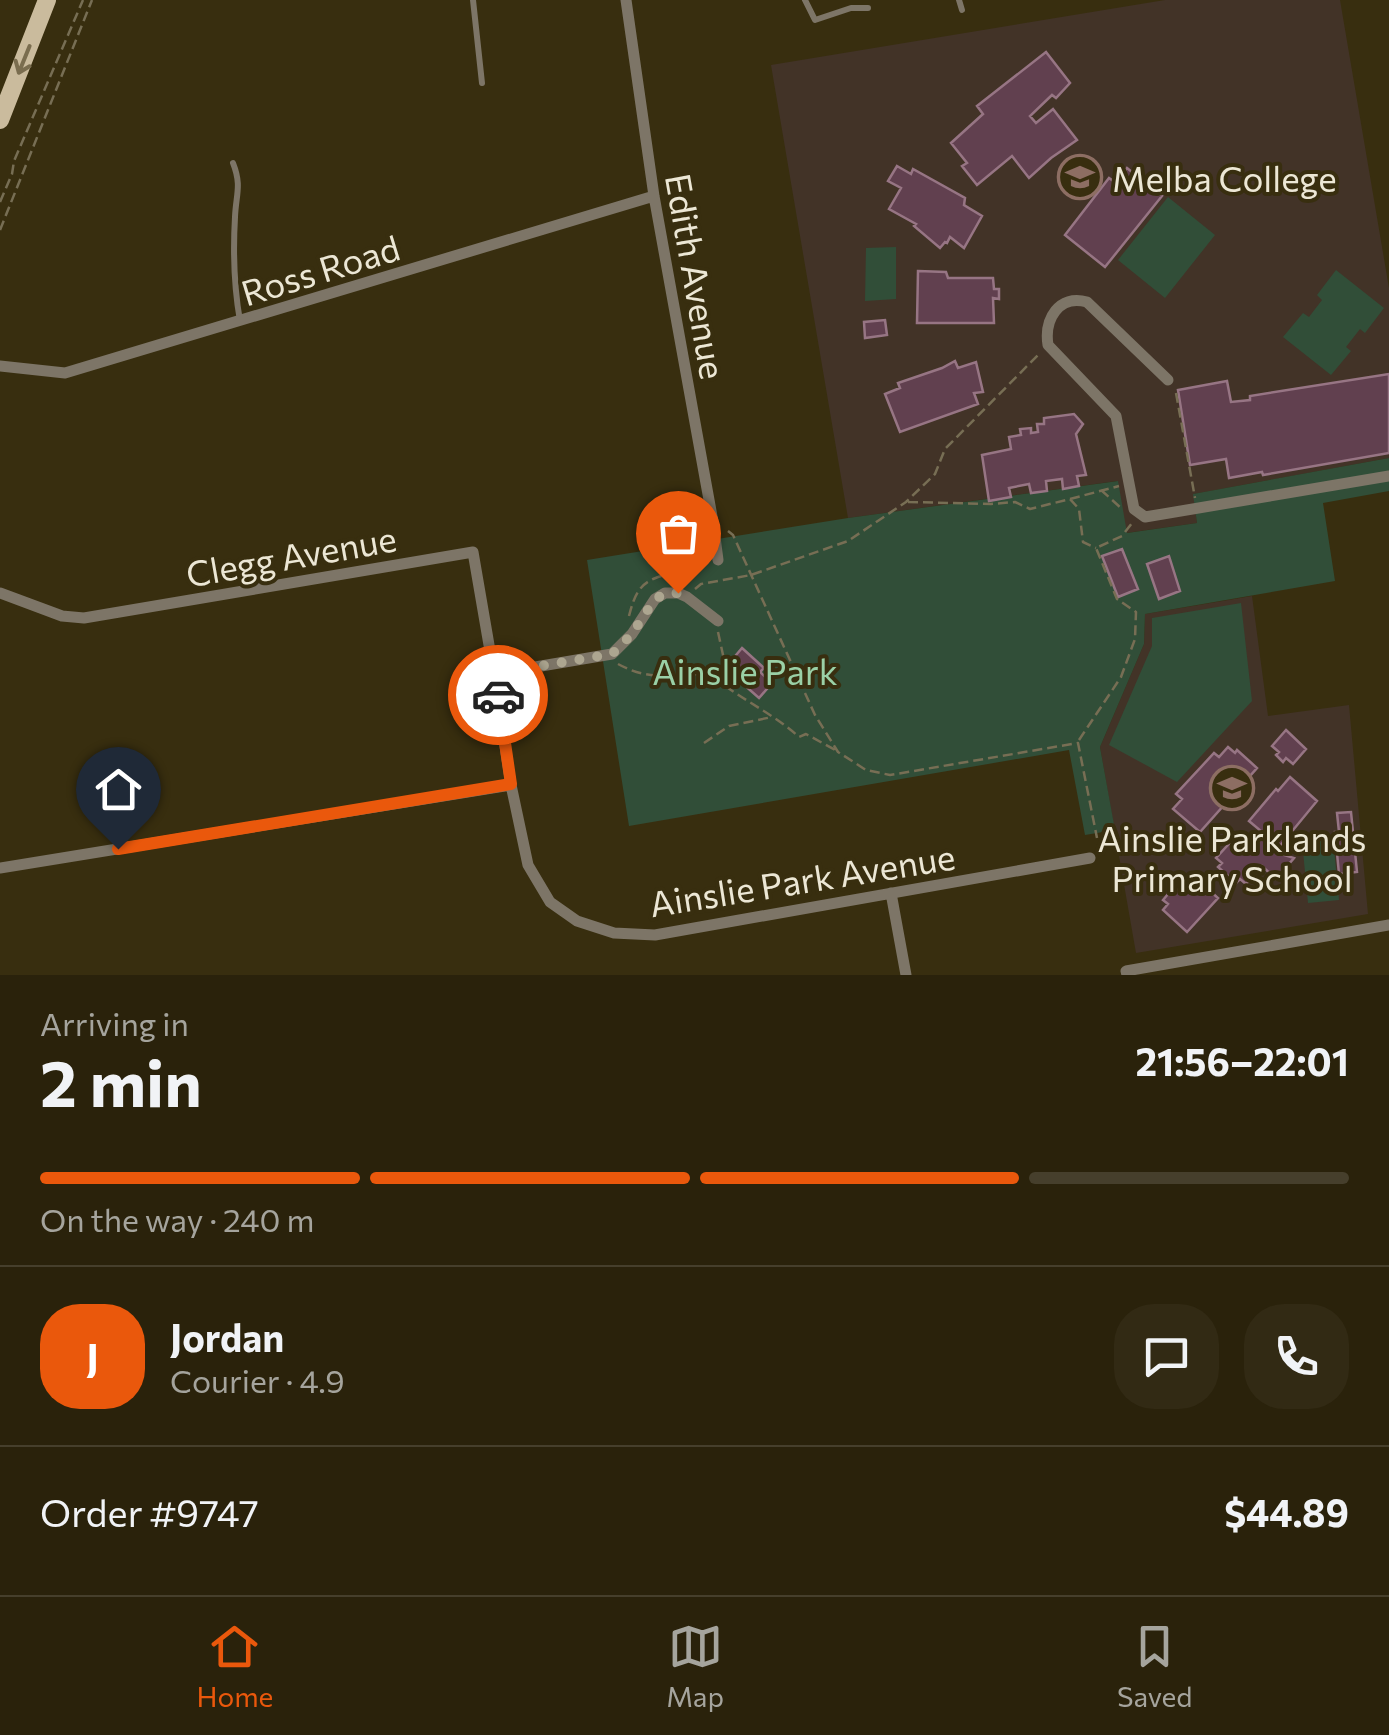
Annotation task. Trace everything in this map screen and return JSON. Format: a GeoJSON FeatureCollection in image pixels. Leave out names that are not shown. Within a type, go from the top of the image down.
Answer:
{"type":"FeatureCollection","features":[{"type":"Feature","properties":{"kind":"main road"},"geometry":{"type":"LineString","coordinates":[[0,120],[48,0]]}},
{"type":"Feature","properties":{"kind":"street","name":"Edith Avenue"},"geometry":{"type":"LineString","coordinates":[[626,0],[654,196],[718,560]]}},
{"type":"Feature","properties":{"kind":"street","name":"Ross Road"},"geometry":{"type":"LineString","coordinates":[[0,366],[65,373],[654,196]]}},
{"type":"Feature","properties":{"kind":"street"},"geometry":{"type":"LineString","coordinates":[[1168,380],[1087,302],[1064,302],[1052,314],[1046,332],[1048,345],[1116,416],[1133,519],[1389,476]]}},
{"type":"Feature","properties":{"kind":"street","name":"Clegg Avenue"},"geometry":{"type":"LineString","coordinates":[[0,594],[62,616],[84,618],[474,552],[494,674]]}},
{"type":"Feature","properties":{"kind":"street"},"geometry":{"type":"LineString","coordinates":[[494,674],[612,654],[632,634],[655,599],[665,594],[687,597],[718,622]]}},
{"type":"Feature","properties":{"kind":"street","name":"Ainslie Park Avenue"},"geometry":{"type":"LineString","coordinates":[[494,674],[528,865],[550,902],[577,921],[614,933],[655,935],[1090,858]]}},
{"type":"Feature","properties":{"kind":"street"},"geometry":{"type":"LineString","coordinates":[[0,868],[511,784]]}},
{"type":"Feature","properties":{"kind":"street"},"geometry":{"type":"LineString","coordinates":[[891,893],[906,975]]}},
{"type":"Feature","properties":{"kind":"street"},"geometry":{"type":"LineString","coordinates":[[1126,973],[1389,926]]}},
{"type":"Feature","properties":{"kind":"lane"},"geometry":{"type":"LineString","coordinates":[[473,0],[482,83]]}},
{"type":"Feature","properties":{"kind":"lane"},"geometry":{"type":"LineString","coordinates":[[806,0],[814,20],[851,8],[868,8]]}},
{"type":"Feature","properties":{"kind":"lane"},"geometry":{"type":"LineString","coordinates":[[959,0],[962,10]]}},
{"type":"Feature","properties":{"kind":"lane"},"geometry":{"type":"LineString","coordinates":[[233,163],[240,179],[235,236],[240,322]]}},
{"type":"Feature","properties":{"kind":"path"},"geometry":{"type":"LineString","coordinates":[[0,202],[84,0]]}},
{"type":"Feature","properties":{"kind":"path"},"geometry":{"type":"LineString","coordinates":[[0,230],[92,0]]}},
{"type":"Feature","properties":{"kind":"path"},"geometry":{"type":"LineString","coordinates":[[687,597],[701,584],[751,575],[848,541],[906,502],[935,474],[945,449],[1048,345]]}},
{"type":"Feature","properties":{"kind":"path"},"geometry":{"type":"LineString","coordinates":[[1168,380],[1176,392],[1196,509]]}},
{"type":"Feature","properties":{"kind":"path"},"geometry":{"type":"LineString","coordinates":[[906,502],[1015,502],[1030,509],[1130,484]]}},
{"type":"Feature","properties":{"kind":"path"},"geometry":{"type":"LineString","coordinates":[[1100,489],[1126,512]]}},
{"type":"Feature","properties":{"kind":"path"},"geometry":{"type":"LineString","coordinates":[[1070,499],[1079,508],[1083,542],[1096,548],[1117,600],[1136,612],[1136,639],[1121,677],[1078,742],[1097,838]]}},
{"type":"Feature","properties":{"kind":"path"},"geometry":{"type":"LineString","coordinates":[[1096,548],[1122,536],[1133,519]]}},
{"type":"Feature","properties":{"kind":"path"},"geometry":{"type":"LineString","coordinates":[[713,522],[733,534],[815,715],[838,752]]}},
{"type":"Feature","properties":{"kind":"path"},"geometry":{"type":"LineString","coordinates":[[628,624],[637,591],[646,583],[688,565],[705,538]]}},
{"type":"Feature","properties":{"kind":"path"},"geometry":{"type":"LineString","coordinates":[[718,622],[727,673],[720,682]]}},
{"type":"Feature","properties":{"kind":"path"},"geometry":{"type":"LineString","coordinates":[[606,655],[636,674],[710,675],[782,722],[799,738],[806,734],[866,770],[890,775],[1078,742]]}},
{"type":"Feature","properties":{"kind":"path"},"geometry":{"type":"LineString","coordinates":[[704,743],[730,726],[773,717]]}},
{"type":"Feature","properties":{"kind":"shaded area","name":"Melba College"},"geometry":{"type":"Polygon","coordinates":[[[1165,0],[1340,0],[1389,288],[1389,458],[1194,494],[1197,523],[1126,533],[1117,481],[848,518],[771,65],[1165,0]]]}},
{"type":"Feature","properties":{"kind":"shaded area","name":"Ainslie Parklands Primary School"},"geometry":{"type":"Polygon","coordinates":[[[1252,596],[1268,716],[1349,705],[1368,914],[1136,953],[1100,747],[1144,644],[1145,614],[1252,596]]]}},
{"type":"Feature","properties":{"kind":"green space"},"geometry":{"type":"Polygon","coordinates":[[[1168,197],[1215,235],[1165,298],[1118,260],[1168,197]]]}},
{"type":"Feature","properties":{"kind":"green space"},"geometry":{"type":"Polygon","coordinates":[[[896,247],[896,299],[865,301],[866,248],[896,247]]]}},
{"type":"Feature","properties":{"kind":"green space"},"geometry":{"type":"Polygon","coordinates":[[[1336,270],[1384,308],[1365,333],[1360,329],[1346,347],[1351,351],[1331,375],[1283,337],[1303,313],[1309,317],[1322,300],[1317,295],[1336,270]]]}},
{"type":"Feature","properties":{"kind":"green space","name":"Ainslie Park"},"geometry":{"type":"Polygon","coordinates":[[[1389,458],[1389,491],[1323,503],[1335,581],[1145,614],[1144,644],[1100,747],[1115,830],[1085,835],[1069,750],[629,826],[587,560],[848,518],[1118,481],[1127,533],[1197,523],[1193,494],[1389,458]]]}},
{"type":"Feature","properties":{"kind":"green space"},"geometry":{"type":"Polygon","coordinates":[[[1241,603],[1252,701],[1177,782],[1109,745],[1152,646],[1152,618],[1241,603]]]}},
{"type":"Feature","properties":{"kind":"green space"},"geometry":{"type":"Polygon","coordinates":[[[1333,838],[1339,900],[1308,903],[1302,841],[1333,838]]]}},
{"type":"Feature","properties":{"kind":"building"},"geometry":{"type":"Polygon","coordinates":[[[1046,52],[1070,83],[1030,116],[1036,123],[1053,109],[1077,140],[1029,178],[1012,156],[977,185],[962,166],[967,163],[951,143],[983,114],[977,106],[1046,52]]]}},
{"type":"Feature","properties":{"kind":"building"},"geometry":{"type":"Polygon","coordinates":[[[897,166],[911,174],[913,169],[965,198],[964,205],[982,216],[964,248],[950,237],[940,248],[916,224],[889,209],[901,188],[888,181],[897,166]]]}},
{"type":"Feature","properties":{"kind":"building"},"geometry":{"type":"Polygon","coordinates":[[[1127,168],[1162,196],[1105,267],[1065,235],[1109,178],[1116,183],[1127,168]]]}},
{"type":"Feature","properties":{"kind":"building"},"geometry":{"type":"Polygon","coordinates":[[[918,271],[946,272],[948,278],[993,278],[994,289],[999,289],[999,299],[993,298],[994,323],[917,323],[918,271]]]}},
{"type":"Feature","properties":{"kind":"building"},"geometry":{"type":"Polygon","coordinates":[[[885,320],[887,335],[865,338],[864,322],[885,320]]]}},
{"type":"Feature","properties":{"kind":"building"},"geometry":{"type":"Polygon","coordinates":[[[955,361],[958,368],[976,362],[983,392],[974,393],[978,404],[900,432],[885,394],[900,388],[898,383],[955,361]]]}},
{"type":"Feature","properties":{"kind":"building"},"geometry":{"type":"Polygon","coordinates":[[[1389,374],[1389,453],[1229,478],[1226,459],[1190,465],[1178,390],[1227,381],[1231,402],[1389,374]]]}},
{"type":"Feature","properties":{"kind":"building"},"geometry":{"type":"Polygon","coordinates":[[[1074,414],[1083,424],[1076,434],[1086,475],[1077,476],[1079,486],[1063,489],[1062,479],[1046,481],[1047,491],[1031,493],[1029,484],[1009,488],[1011,497],[989,501],[982,455],[1011,449],[1009,437],[1021,435],[1020,429],[1038,432],[1037,424],[1044,424],[1044,418],[1074,414]]]}},
{"type":"Feature","properties":{"kind":"building"},"geometry":{"type":"Polygon","coordinates":[[[1122,549],[1138,589],[1118,597],[1102,556],[1122,549]]]}},
{"type":"Feature","properties":{"kind":"building"},"geometry":{"type":"Polygon","coordinates":[[[1169,556],[1180,591],[1159,599],[1147,564],[1169,556]]]}},
{"type":"Feature","properties":{"kind":"building"},"geometry":{"type":"Polygon","coordinates":[[[742,648],[764,668],[760,672],[772,683],[759,698],[725,668],[742,648]]]}},
{"type":"Feature","properties":{"kind":"building"},"geometry":{"type":"Polygon","coordinates":[[[1286,730],[1306,749],[1293,764],[1286,758],[1283,762],[1272,746],[1286,730]]]}},
{"type":"Feature","properties":{"kind":"building"},"geometry":{"type":"Polygon","coordinates":[[[1228,747],[1257,768],[1200,832],[1173,809],[1182,799],[1176,794],[1214,753],[1219,757],[1228,747]]]}},
{"type":"Feature","properties":{"kind":"building"},"geometry":{"type":"Polygon","coordinates":[[[1290,777],[1317,801],[1275,852],[1294,858],[1276,879],[1262,866],[1246,884],[1240,879],[1236,883],[1218,867],[1222,863],[1216,858],[1238,834],[1249,844],[1261,831],[1249,821],[1290,777]]]}},
{"type":"Feature","properties":{"kind":"building"},"geometry":{"type":"Polygon","coordinates":[[[1351,812],[1357,872],[1339,874],[1337,813],[1351,812]]]}},
{"type":"Feature","properties":{"kind":"building"},"geometry":{"type":"Polygon","coordinates":[[[1194,877],[1201,882],[1204,878],[1218,898],[1187,932],[1163,910],[1168,904],[1163,900],[1174,887],[1181,893],[1194,877]]]}},
{"type":"Feature","properties":{"kind":"way so far"},"geometry":{"type":"LineString","coordinates":[[498,695],[494,674],[612,654],[632,634],[655,599],[678,593]]}},
{"type":"Feature","properties":{"kind":"place","name":"Melba College"},"geometry":{"type":"Point","coordinates":[1080,177]}},
{"type":"Feature","properties":{"kind":"place","name":"Ainslie Parklands Primary School"},"geometry":{"type":"Point","coordinates":[1232,788]}},
{"type":"Feature","properties":{"kind":"route"},"geometry":{"type":"LineString","coordinates":[[118,849],[511,784],[498,695]]}}]}
